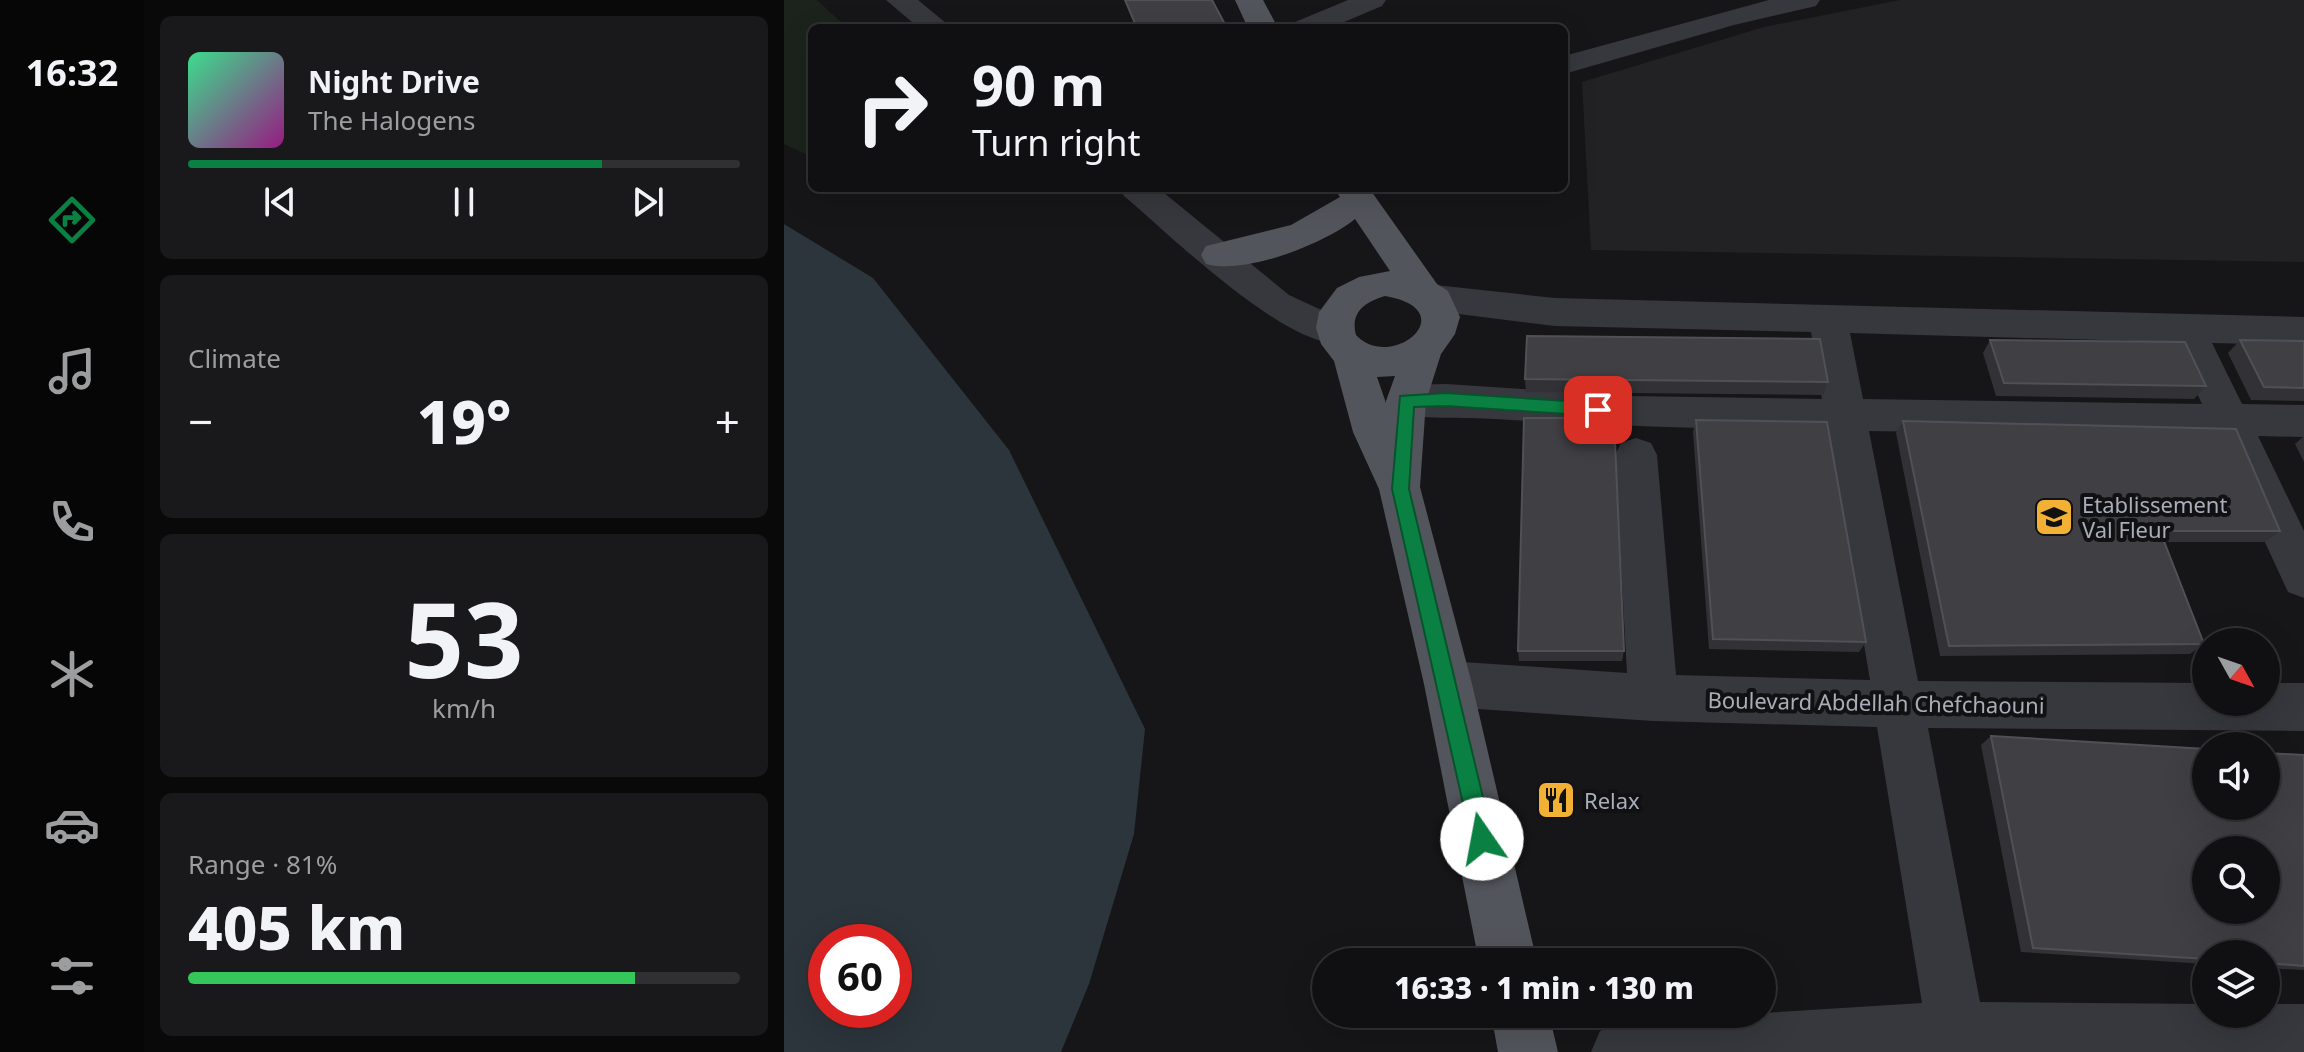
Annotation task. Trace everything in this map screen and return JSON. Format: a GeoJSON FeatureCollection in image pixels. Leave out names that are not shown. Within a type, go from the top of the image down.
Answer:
{"type":"FeatureCollection","features":[{"type":"Feature","properties":{"kind":"main road"},"geometry":{"type":"LineString","coordinates":[[1249,0],[1261,24]]}},
{"type":"Feature","properties":{"kind":"main road"},"geometry":{"type":"LineString","coordinates":[[1219,255],[1271,246],[1296,238],[1329,221],[1348,194]]}},
{"type":"Feature","properties":{"kind":"main road"},"geometry":{"type":"LineString","coordinates":[[1348,194],[1442,311],[1443,324],[1430,344],[1406,401],[1400,489]]}},
{"type":"Feature","properties":{"kind":"main road"},"geometry":{"type":"LineString","coordinates":[[1348,194],[1348,320],[1374,432],[1400,489],[1448,684],[1505,948]]}},
{"type":"Feature","properties":{"kind":"main road"},"geometry":{"type":"LineString","coordinates":[[1348,320],[1385,283],[1405,284],[1428,294]]}},
{"type":"Feature","properties":{"kind":"main road"},"geometry":{"type":"LineString","coordinates":[[1348,320],[1376,362],[1392,362],[1430,344]]}},
{"type":"Feature","properties":{"kind":"main road"},"geometry":{"type":"LineString","coordinates":[[1523,1028],[1528,1052]]}},
{"type":"Feature","properties":{"kind":"street"},"geometry":{"type":"LineString","coordinates":[[900,0],[932,24]]}},
{"type":"Feature","properties":{"kind":"street"},"geometry":{"type":"LineString","coordinates":[[1315,24],[1372,0]]}},
{"type":"Feature","properties":{"kind":"street"},"geometry":{"type":"LineString","coordinates":[[1568,64],[1727,18],[1806,0]]}},
{"type":"Feature","properties":{"kind":"street"},"geometry":{"type":"LineString","coordinates":[[1141,192],[1276,304],[1348,320]]}},
{"type":"Feature","properties":{"kind":"street"},"geometry":{"type":"LineString","coordinates":[[1428,294],[1555,312],[2304,331]]}},
{"type":"Feature","properties":{"kind":"street"},"geometry":{"type":"LineString","coordinates":[[1430,344],[1555,312]]}},
{"type":"Feature","properties":{"kind":"street"},"geometry":{"type":"LineString","coordinates":[[1828,320],[1955,1031]]}},
{"type":"Feature","properties":{"kind":"street"},"geometry":{"type":"LineString","coordinates":[[2187,330],[2304,578]]}},
{"type":"Feature","properties":{"kind":"street"},"geometry":{"type":"LineString","coordinates":[[1406,401],[1446,400],[1628,412],[2304,421]]}},
{"type":"Feature","properties":{"kind":"street"},"geometry":{"type":"LineString","coordinates":[[1636,455],[1653,698]]}},
{"type":"Feature","properties":{"kind":"street","name":"Boulevard Abdellah Chefchaouni"},"geometry":{"type":"LineString","coordinates":[[1448,684],[1653,698],[1898,704],[2304,707]]}},
{"type":"Feature","properties":{"kind":"street"},"geometry":{"type":"LineString","coordinates":[[1621,1052],[1955,1031],[2304,1034]]}},
{"type":"Feature","properties":{"kind":"shaded area"},"geometry":{"type":"Polygon","coordinates":[[[784,0],[817,0],[843,24],[808,24],[808,155],[784,144],[784,0]]]}},
{"type":"Feature","properties":{"kind":"shaded area"},"geometry":{"type":"Polygon","coordinates":[[[1900,0],[2304,0],[2304,262],[1591,250],[1582,82],[1764,27],[1900,0]]]}},
{"type":"Feature","properties":{"kind":"shaded area"},"geometry":{"type":"Polygon","coordinates":[[[784,224],[873,278],[1009,450],[1145,729],[1134,834],[1089,984],[1061,1052],[784,1052],[784,224]]]}},
{"type":"Feature","properties":{"kind":"building"},"geometry":{"type":"Polygon","coordinates":[[[1125,0],[1212,0],[1225,24],[1135,24],[1125,0]]]}},
{"type":"Feature","properties":{"kind":"building"},"geometry":{"type":"Polygon","coordinates":[[[1527,336],[1820,339],[1828,382],[1525,379],[1527,336]]]}},
{"type":"Feature","properties":{"kind":"building"},"geometry":{"type":"Polygon","coordinates":[[[1990,340],[2185,342],[2206,386],[2004,383],[1990,340]]]}},
{"type":"Feature","properties":{"kind":"building"},"geometry":{"type":"Polygon","coordinates":[[[2240,340],[2304,341],[2304,388],[2264,387],[2240,340]]]}},
{"type":"Feature","properties":{"kind":"building"},"geometry":{"type":"Polygon","coordinates":[[[1524,418],[1614,418],[1624,651],[1518,651],[1524,418]]]}},
{"type":"Feature","properties":{"kind":"building"},"geometry":{"type":"Polygon","coordinates":[[[1696,420],[1827,422],[1866,642],[1713,639],[1696,420]]]}},
{"type":"Feature","properties":{"kind":"building"},"geometry":{"type":"Polygon","coordinates":[[[1903,421],[2236,429],[2280,531],[2160,531],[2198,628],[2192,628],[2192,644],[1949,646],[1903,421]]]}},
{"type":"Feature","properties":{"kind":"building"},"geometry":{"type":"Polygon","coordinates":[[[1991,736],[2192,748],[2192,820],[2280,820],[2280,754],[2304,755],[2304,966],[2280,964],[2280,940],[2192,940],[2192,958],[2033,948],[1991,736]]]}},
{"type":"Feature","properties":{"kind":"place","name":"Etablissement Val Fleur"},"geometry":{"type":"Point","coordinates":[2054,517]}},
{"type":"Feature","properties":{"kind":"place","name":"Relax"},"geometry":{"type":"Point","coordinates":[1556,800]}},
{"type":"Feature","properties":{"kind":"route"},"geometry":{"type":"LineString","coordinates":[[1482,839],[1400,489],[1406,401],[1446,400],[1598,410]]}}]}
